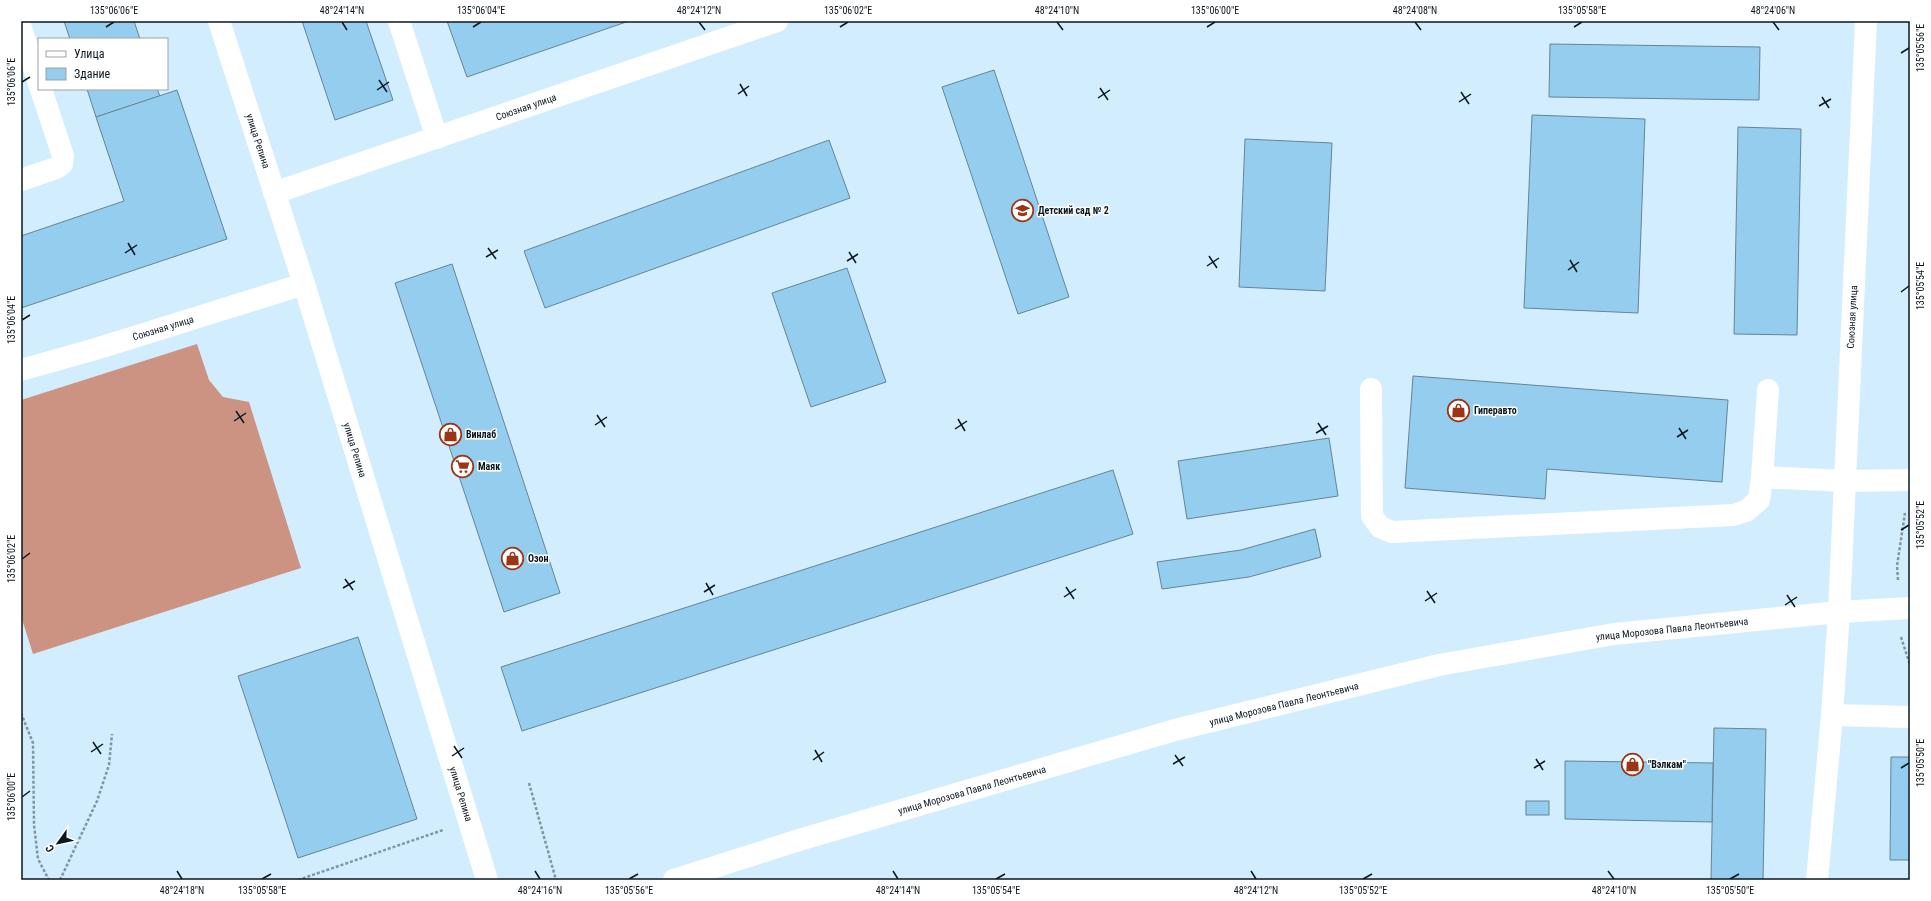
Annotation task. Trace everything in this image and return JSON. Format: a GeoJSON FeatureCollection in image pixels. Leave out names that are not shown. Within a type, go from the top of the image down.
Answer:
{"type":"FeatureCollection","features":[{"type":"Feature","properties":{"kind":"street","name":"улица Репина"},"geometry":{"type":"LineString","coordinates":[[219,21],[304,284],[487,880]]}},
{"type":"Feature","properties":{"kind":"street"},"geometry":{"type":"LineString","coordinates":[[399,21],[437,138]]}},
{"type":"Feature","properties":{"kind":"street","name":"Союзная улица"},"geometry":{"type":"LineString","coordinates":[[274,193],[777,21]]}},
{"type":"Feature","properties":{"kind":"street","name":"Союзная улица"},"geometry":{"type":"LineString","coordinates":[[1817,880],[1832,715],[1839,612],[1866,21]]}},
{"type":"Feature","properties":{"kind":"street"},"geometry":{"type":"LineString","coordinates":[[21,28],[38,81]]}},
{"type":"Feature","properties":{"kind":"street"},"geometry":{"type":"LineString","coordinates":[[21,180],[56,168],[62,164],[63,156],[41,90]]}},
{"type":"Feature","properties":{"kind":"street","name":"Союзная улица"},"geometry":{"type":"LineString","coordinates":[[21,370],[99,348],[304,284]]}},
{"type":"Feature","properties":{"kind":"street"},"geometry":{"type":"LineString","coordinates":[[1371,389],[1372,516],[1380,527],[1392,532],[1733,515],[1746,511],[1759,500],[1768,390]]}},
{"type":"Feature","properties":{"kind":"street"},"geometry":{"type":"LineString","coordinates":[[1762,477],[1845,481],[1910,480]]}},
{"type":"Feature","properties":{"kind":"street","name":"улица Морозова Павла Леонтьевича"},"geometry":{"type":"LineString","coordinates":[[674,880],[799,840],[1175,730],[1440,665],[1614,634],[1839,612],[1910,608]]}},
{"type":"Feature","properties":{"kind":"street"},"geometry":{"type":"LineString","coordinates":[[1832,715],[1910,718]]}},
{"type":"Feature","properties":{"kind":"path"},"geometry":{"type":"LineString","coordinates":[[21,713],[33,743],[34,825],[38,859],[49,880]]}},
{"type":"Feature","properties":{"kind":"path"},"geometry":{"type":"LineString","coordinates":[[60,880],[97,801],[109,765],[112,734]]}},
{"type":"Feature","properties":{"kind":"path"},"geometry":{"type":"LineString","coordinates":[[529,783],[556,880]]}},
{"type":"Feature","properties":{"kind":"path"},"geometry":{"type":"LineString","coordinates":[[298,880],[469,821]]}},
{"type":"Feature","properties":{"kind":"shaded area"},"geometry":{"type":"Polygon","coordinates":[[[197,344],[209,380],[223,397],[249,402],[301,568],[33,654],[21,616],[21,400],[197,344]]]}},
{"type":"Feature","properties":{"kind":"building"},"geometry":{"type":"Polygon","coordinates":[[[64,21],[134,21],[140,38],[70,38],[64,21]]]}},
{"type":"Feature","properties":{"kind":"building"},"geometry":{"type":"Polygon","coordinates":[[[302,21],[366,21],[393,100],[335,120],[302,21]]]}},
{"type":"Feature","properties":{"kind":"building"},"geometry":{"type":"Polygon","coordinates":[[[447,21],[629,21],[467,77],[447,21]]]}},
{"type":"Feature","properties":{"kind":"building"},"geometry":{"type":"Polygon","coordinates":[[[1550,44],[1760,47],[1759,100],[1549,97],[1550,44]]]}},
{"type":"Feature","properties":{"kind":"building"},"geometry":{"type":"Polygon","coordinates":[[[994,70],[1069,297],[1018,314],[942,87],[994,70]]]}},
{"type":"Feature","properties":{"kind":"building"},"geometry":{"type":"Polygon","coordinates":[[[87,90],[157,90],[160,96],[96,117],[87,90]]]}},
{"type":"Feature","properties":{"kind":"building"},"geometry":{"type":"Polygon","coordinates":[[[177,90],[227,239],[21,308],[21,236],[124,201],[96,117],[177,90]]]}},
{"type":"Feature","properties":{"kind":"building"},"geometry":{"type":"Polygon","coordinates":[[[1532,115],[1645,119],[1638,313],[1524,308],[1532,115]]]}},
{"type":"Feature","properties":{"kind":"building"},"geometry":{"type":"Polygon","coordinates":[[[1738,127],[1801,129],[1797,335],[1734,334],[1738,127]]]}},
{"type":"Feature","properties":{"kind":"building"},"geometry":{"type":"Polygon","coordinates":[[[1245,139],[1332,143],[1325,291],[1239,287],[1245,139]]]}},
{"type":"Feature","properties":{"kind":"building"},"geometry":{"type":"Polygon","coordinates":[[[829,140],[850,198],[545,308],[524,251],[829,140]]]}},
{"type":"Feature","properties":{"kind":"building"},"geometry":{"type":"Polygon","coordinates":[[[452,264],[560,593],[504,612],[395,283],[452,264]]]}},
{"type":"Feature","properties":{"kind":"building"},"geometry":{"type":"Polygon","coordinates":[[[847,268],[886,382],[811,407],[772,293],[847,268]]]}},
{"type":"Feature","properties":{"kind":"building"},"geometry":{"type":"Polygon","coordinates":[[[1413,376],[1728,400],[1722,482],[1547,469],[1545,499],[1405,488],[1413,376]]]}},
{"type":"Feature","properties":{"kind":"building"},"geometry":{"type":"Polygon","coordinates":[[[1329,438],[1338,496],[1187,519],[1178,461],[1329,438]]]}},
{"type":"Feature","properties":{"kind":"building"},"geometry":{"type":"Polygon","coordinates":[[[1113,470],[1133,534],[522,731],[501,667],[1113,470]]]}},
{"type":"Feature","properties":{"kind":"building"},"geometry":{"type":"Polygon","coordinates":[[[1315,529],[1321,557],[1249,577],[1162,589],[1157,562],[1241,550],[1315,529]]]}},
{"type":"Feature","properties":{"kind":"building"},"geometry":{"type":"Polygon","coordinates":[[[358,637],[417,819],[298,858],[238,676],[358,637]]]}},
{"type":"Feature","properties":{"kind":"building"},"geometry":{"type":"Polygon","coordinates":[[[1714,728],[1766,729],[1763,880],[1711,880],[1714,728]]]}},
{"type":"Feature","properties":{"kind":"building"},"geometry":{"type":"Polygon","coordinates":[[[1891,757],[1910,757],[1910,860],[1890,860],[1891,757]]]}},
{"type":"Feature","properties":{"kind":"building"},"geometry":{"type":"Polygon","coordinates":[[[1565,761],[1713,763],[1712,822],[1565,819],[1565,761]]]}},
{"type":"Feature","properties":{"kind":"building"},"geometry":{"type":"Polygon","coordinates":[[[1526,801],[1549,801],[1549,815],[1526,815],[1526,801]]]}},
{"type":"Feature","properties":{"kind":"place","name":"Детский сад № 2"},"geometry":{"type":"Point","coordinates":[1022,210]}},
{"type":"Feature","properties":{"kind":"place","name":"Гиперавто"},"geometry":{"type":"Point","coordinates":[1458,410]}},
{"type":"Feature","properties":{"kind":"place","name":"Винлаб"},"geometry":{"type":"Point","coordinates":[451,434]}},
{"type":"Feature","properties":{"kind":"place","name":"Маяк"},"geometry":{"type":"Point","coordinates":[463,466]}},
{"type":"Feature","properties":{"kind":"place","name":"Озон"},"geometry":{"type":"Point","coordinates":[513,558]}},
{"type":"Feature","properties":{"kind":"place","name":"\"Вэлкам\""},"geometry":{"type":"Point","coordinates":[1633,764]}}]}
